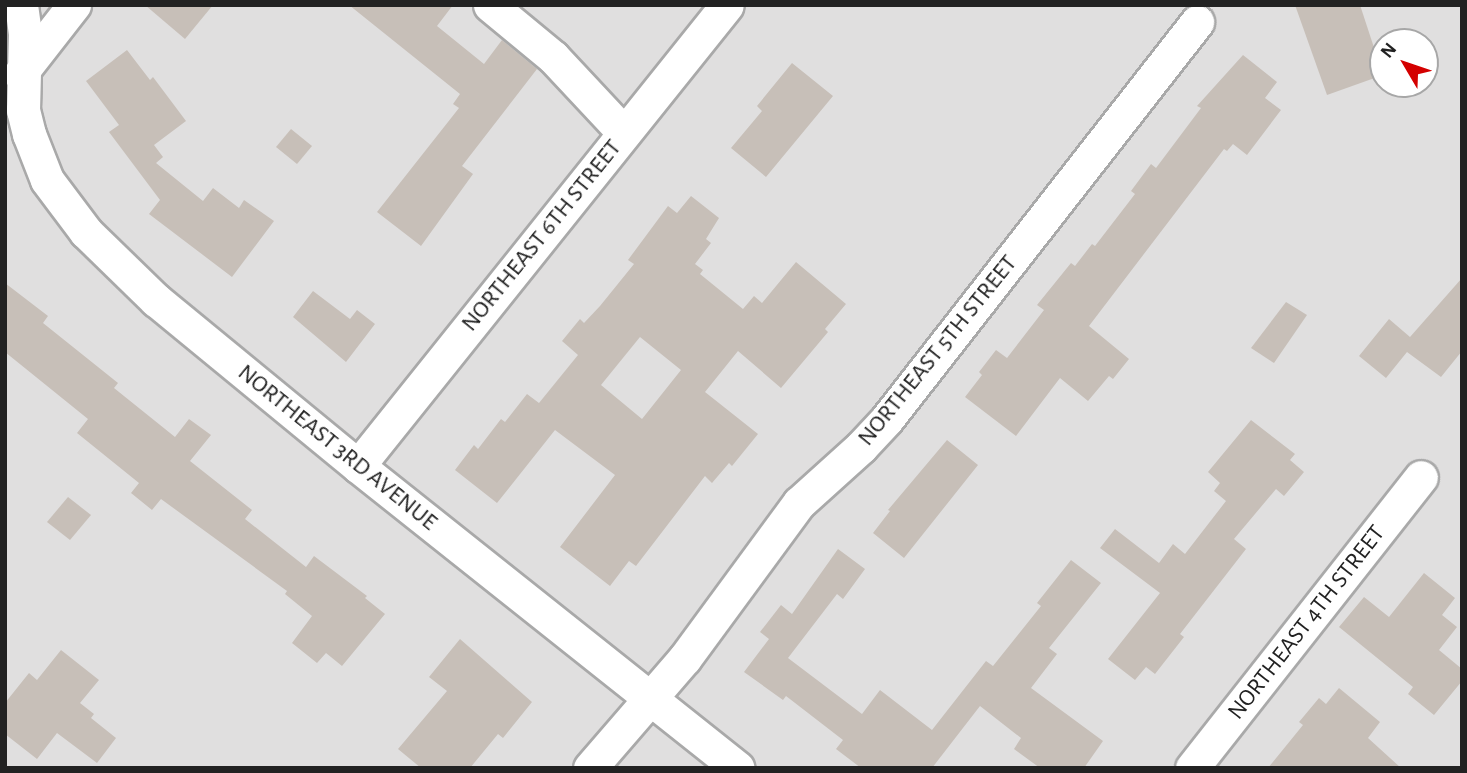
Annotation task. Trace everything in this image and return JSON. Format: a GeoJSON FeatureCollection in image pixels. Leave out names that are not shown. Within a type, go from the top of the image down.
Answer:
{"type":"FeatureCollection","features":[{"type":"Feature","properties":{"kind":"street","name":"NORTHEAST 3RD AVENUE"},"geometry":{"type":"LineString","coordinates":[[21,5],[15,80],[35,154],[47,180],[86,232],[156,300],[358,466],[737,768]]}},
{"type":"Feature","properties":{"kind":"street"},"geometry":{"type":"LineString","coordinates":[[15,80],[74,5]]}},
{"type":"Feature","properties":{"kind":"street"},"geometry":{"type":"LineString","coordinates":[[490,5],[553,57],[624,133]]}},
{"type":"Feature","properties":{"kind":"street","name":"NORTHEAST 6TH STREET"},"geometry":{"type":"LineString","coordinates":[[358,466],[727,5]]}},
{"type":"Feature","properties":{"kind":"street","name":"NORTHEAST 5TH STREET"},"geometry":{"type":"LineString","coordinates":[[590,768],[685,657],[799,503],[861,447],[887,419],[1197,22]]}},
{"type":"Feature","properties":{"kind":"street","name":"NORTHEAST 4TH STREET"},"geometry":{"type":"LineString","coordinates":[[1192,768],[1421,477]]}},
{"type":"Feature","properties":{"kind":"shaded area"},"geometry":{"type":"Polygon","coordinates":[[[5,5],[1462,5],[1462,768],[5,768],[5,5]]]}},
{"type":"Feature","properties":{"kind":"building"},"geometry":{"type":"Polygon","coordinates":[[[145,5],[213,5],[185,39],[145,5]]]}},
{"type":"Feature","properties":{"kind":"building"},"geometry":{"type":"Polygon","coordinates":[[[349,5],[453,5],[437,26],[484,64],[502,40],[537,69],[462,166],[473,174],[421,246],[377,212],[459,108],[453,104],[460,94],[349,5]]]}},
{"type":"Feature","properties":{"kind":"building"},"geometry":{"type":"Polygon","coordinates":[[[1295,5],[1360,5],[1369,32],[1369,80],[1327,95],[1295,5]]]}},
{"type":"Feature","properties":{"kind":"building"},"geometry":{"type":"Polygon","coordinates":[[[127,50],[150,80],[153,77],[186,121],[154,145],[163,157],[156,163],[203,201],[213,188],[239,208],[244,200],[274,221],[232,277],[149,214],[160,200],[109,132],[119,125],[86,81],[127,50]]]}},
{"type":"Feature","properties":{"kind":"building"},"geometry":{"type":"Polygon","coordinates":[[[1243,55],[1277,82],[1265,98],[1281,110],[1247,155],[1233,144],[1227,151],[1224,149],[1089,326],[1129,359],[1113,379],[1109,376],[1088,401],[1060,378],[1016,436],[965,397],[982,375],[979,372],[996,350],[1007,358],[1044,310],[1037,305],[1071,263],[1075,266],[1092,244],[1095,246],[1135,194],[1131,191],[1151,164],[1156,168],[1201,108],[1197,106],[1243,55]]]}},
{"type":"Feature","properties":{"kind":"building"},"geometry":{"type":"Polygon","coordinates":[[[792,63],[833,96],[766,177],[731,148],[762,111],[757,106],[792,63]]]}},
{"type":"Feature","properties":{"kind":"building"},"geometry":{"type":"Polygon","coordinates":[[[291,129],[312,146],[297,164],[276,147],[291,129]]]}},
{"type":"Feature","properties":{"kind":"building"},"geometry":{"type":"Polygon","coordinates":[[[691,196],[719,218],[706,239],[711,243],[695,264],[703,270],[700,274],[743,309],[754,296],[762,303],[796,262],[846,304],[825,329],[828,332],[781,388],[738,351],[705,392],[758,434],[732,466],[729,463],[712,483],[705,476],[636,566],[629,561],[610,586],[560,547],[615,475],[555,430],[497,503],[455,470],[474,445],[478,449],[501,419],[505,422],[527,394],[539,403],[578,355],[562,341],[580,319],[584,323],[600,306],[634,264],[628,260],[668,206],[677,213],[691,196]],[[640,337],[601,385],[642,419],[681,370],[640,337]]]}},
{"type":"Feature","properties":{"kind":"building"},"geometry":{"type":"Polygon","coordinates":[[[1462,278],[1462,351],[1441,377],[1407,352],[1386,378],[1359,356],[1389,319],[1410,337],[1462,278]]]}},
{"type":"Feature","properties":{"kind":"building"},"geometry":{"type":"Polygon","coordinates":[[[5,283],[48,316],[43,323],[118,383],[114,388],[175,437],[189,419],[211,435],[190,461],[252,510],[245,519],[306,567],[314,556],[367,596],[365,598],[385,614],[342,666],[326,653],[317,663],[292,643],[312,616],[285,594],[287,591],[161,499],[152,510],[131,493],[139,483],[77,433],[88,419],[5,352],[5,283]]]}},
{"type":"Feature","properties":{"kind":"building"},"geometry":{"type":"Polygon","coordinates":[[[313,291],[350,319],[357,310],[375,324],[346,362],[293,317],[313,291]]]}},
{"type":"Feature","properties":{"kind":"building"},"geometry":{"type":"Polygon","coordinates":[[[1286,302],[1307,315],[1274,363],[1251,348],[1286,302]]]}},
{"type":"Feature","properties":{"kind":"building"},"geometry":{"type":"Polygon","coordinates":[[[1251,420],[1295,454],[1290,460],[1304,472],[1284,496],[1276,489],[1234,539],[1246,549],[1180,634],[1184,637],[1155,674],[1146,667],[1135,680],[1108,659],[1160,593],[1100,548],[1115,529],[1159,563],[1173,544],[1185,554],[1226,501],[1214,491],[1220,483],[1208,472],[1251,420]]]}},
{"type":"Feature","properties":{"kind":"building"},"geometry":{"type":"Polygon","coordinates":[[[947,440],[978,465],[904,558],[873,533],[890,511],[888,510],[947,440]]]}},
{"type":"Feature","properties":{"kind":"building"},"geometry":{"type":"Polygon","coordinates":[[[68,497],[91,515],[70,540],[47,522],[68,497]]]}},
{"type":"Feature","properties":{"kind":"building"},"geometry":{"type":"Polygon","coordinates":[[[838,549],[865,569],[843,599],[837,594],[788,658],[862,714],[880,690],[932,730],[986,661],[993,666],[1041,606],[1037,603],[1071,560],[1101,583],[1049,648],[1057,654],[1031,688],[1103,741],[1084,768],[1040,768],[1014,749],[1021,738],[980,706],[932,768],[861,768],[836,749],[843,740],[786,696],[783,700],[744,672],[769,639],[760,632],[781,605],[792,614],[838,549]]]}},
{"type":"Feature","properties":{"kind":"building"},"geometry":{"type":"Polygon","coordinates":[[[1424,573],[1455,598],[1442,615],[1457,627],[1439,650],[1462,669],[1462,681],[1434,715],[1408,694],[1413,687],[1339,627],[1364,597],[1389,617],[1424,573]]]}},
{"type":"Feature","properties":{"kind":"building"},"geometry":{"type":"Polygon","coordinates":[[[460,639],[532,702],[503,738],[498,734],[470,768],[421,768],[398,749],[447,691],[429,677],[460,639]]]}},
{"type":"Feature","properties":{"kind":"building"},"geometry":{"type":"Polygon","coordinates":[[[61,650],[99,680],[80,703],[94,714],[91,718],[116,738],[97,763],[57,733],[37,759],[5,734],[5,703],[29,673],[37,680],[61,650]]]}},
{"type":"Feature","properties":{"kind":"building"},"geometry":{"type":"Polygon","coordinates":[[[1339,688],[1380,722],[1368,738],[1401,768],[1268,768],[1303,725],[1299,722],[1319,698],[1326,704],[1339,688]]]}}]}
